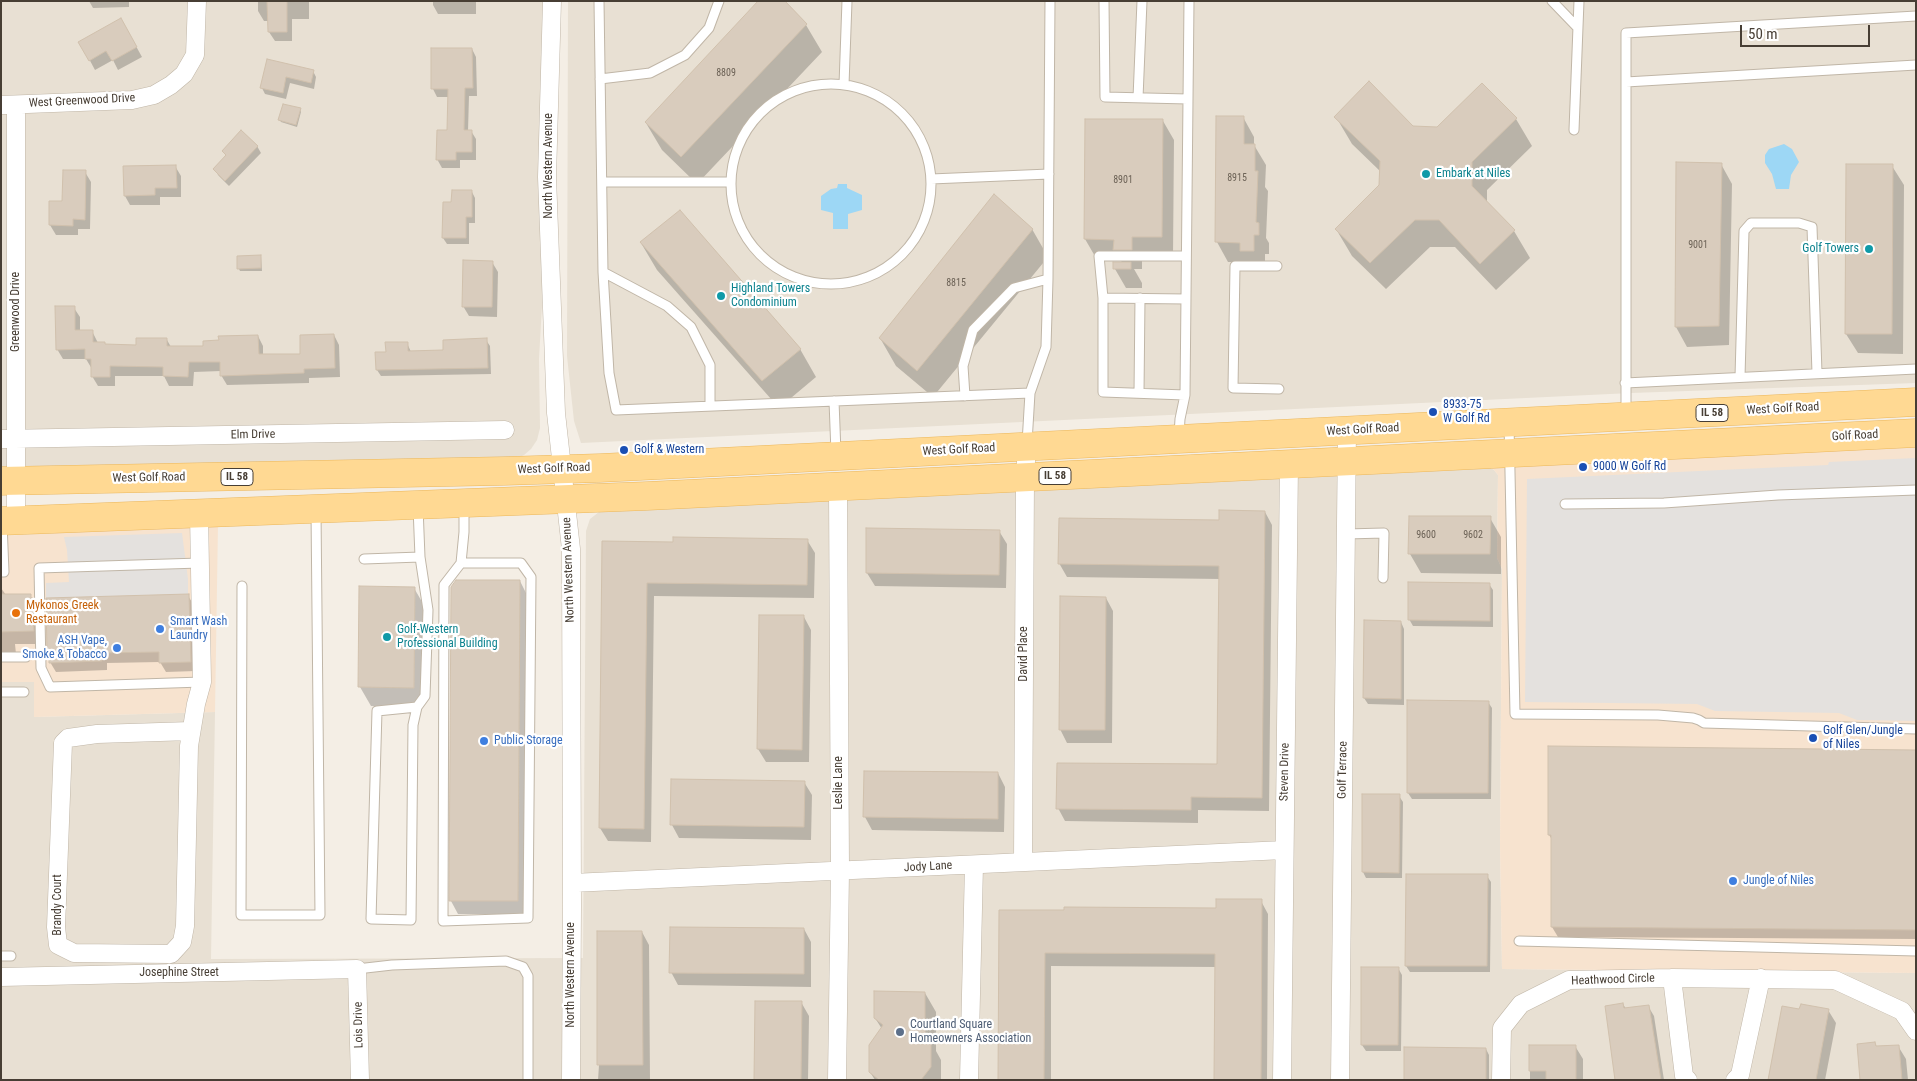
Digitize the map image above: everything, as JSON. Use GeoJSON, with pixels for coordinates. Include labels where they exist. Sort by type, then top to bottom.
{"type":"FeatureCollection","features":[{"type":"Feature","properties":{"kind":"main road","name":"West Golf Road"},"geometry":{"type":"LineString","coordinates":[[9,481],[562,469],[1916,402]]}},
{"type":"Feature","properties":{"kind":"main road","name":"Golf Road"},"geometry":{"type":"LineString","coordinates":[[1509,453],[1916,433]]}},
{"type":"Feature","properties":{"kind":"main road","name":"IL 58"},"geometry":{"type":"LineString","coordinates":[[6,520],[566,500],[1509,453]]}},
{"type":"Feature","properties":{"kind":"street","name":"West Greenwood Drive"},"geometry":{"type":"LineString","coordinates":[[9,105],[132,100],[154,95],[171,85],[184,74],[195,54],[197,1]]}},
{"type":"Feature","properties":{"kind":"street","name":"North Western Avenue"},"geometry":{"type":"LineString","coordinates":[[552,1],[547,177],[556,412],[571,549],[571,1080]]}},
{"type":"Feature","properties":{"kind":"street","name":"Greenwood Drive"},"geometry":{"type":"LineString","coordinates":[[6,520],[9,481],[9,105]]}},
{"type":"Feature","properties":{"kind":"street","name":"Elm Drive"},"geometry":{"type":"LineString","coordinates":[[8,439],[505,430]]}},
{"type":"Feature","properties":{"kind":"street","name":"Golf Terrace"},"geometry":{"type":"LineString","coordinates":[[1340,1080],[1346,431]]}},
{"type":"Feature","properties":{"kind":"street","name":"David Place"},"geometry":{"type":"LineString","coordinates":[[1023,862],[1024,477],[1027,446]]}},
{"type":"Feature","properties":{"kind":"street","name":"Steven Drive"},"geometry":{"type":"LineString","coordinates":[[1282,1080],[1288,464]]}},
{"type":"Feature","properties":{"kind":"street","name":"Leslie Lane"},"geometry":{"type":"LineString","coordinates":[[837,1080],[840,871],[838,486]]}},
{"type":"Feature","properties":{"kind":"street","name":"Brandy Court"},"geometry":{"type":"LineString","coordinates":[[191,731],[97,734],[68,738],[63,743],[56,927],[58,944],[74,953],[171,954],[182,942],[185,926],[189,746],[196,704],[202,682],[199,512]]}},
{"type":"Feature","properties":{"kind":"street","name":"Jody Lane"},"geometry":{"type":"LineString","coordinates":[[572,883],[1284,850]]}},
{"type":"Feature","properties":{"kind":"street"},"geometry":{"type":"LineString","coordinates":[[969,1080],[974,865]]}},
{"type":"Feature","properties":{"kind":"street","name":"Josephine Street"},"geometry":{"type":"LineString","coordinates":[[1,977],[357,969]]}},
{"type":"Feature","properties":{"kind":"street","name":"Lois Drive"},"geometry":{"type":"LineString","coordinates":[[357,969],[360,1080]]}},
{"type":"Feature","properties":{"kind":"street","name":"Heathwood Circle"},"geometry":{"type":"LineString","coordinates":[[1672,978],[1684,1076],[1688,1080]]}},
{"type":"Feature","properties":{"kind":"street","name":"Heathwood Circle"},"geometry":{"type":"LineString","coordinates":[[1501,1080],[1502,1028],[1521,1004],[1569,980],[1672,978],[1835,980],[1902,1011],[1916,1031]]}},
{"type":"Feature","properties":{"kind":"street"},"geometry":{"type":"LineString","coordinates":[[1735,1080],[1740,1075],[1761,978]]}},
{"type":"Feature","properties":{"kind":"lane"},"geometry":{"type":"LineString","coordinates":[[599,1],[603,272],[609,374],[616,410],[1030,393]]}},
{"type":"Feature","properties":{"kind":"lane"},"geometry":{"type":"LineString","coordinates":[[600,79],[650,73],[685,55],[709,28],[719,1]]}},
{"type":"Feature","properties":{"kind":"lane"},"geometry":{"type":"LineString","coordinates":[[844,85],[847,1]]}},
{"type":"Feature","properties":{"kind":"lane"},"geometry":{"type":"LineString","coordinates":[[1027,446],[1030,393],[1046,348],[1050,1]]}},
{"type":"Feature","properties":{"kind":"lane"},"geometry":{"type":"LineString","coordinates":[[1104,1],[1105,97],[1188,99]]}},
{"type":"Feature","properties":{"kind":"lane"},"geometry":{"type":"LineString","coordinates":[[1138,98],[1142,1]]}},
{"type":"Feature","properties":{"kind":"lane"},"geometry":{"type":"LineString","coordinates":[[1179,439],[1180,419],[1185,395],[1189,1]]}},
{"type":"Feature","properties":{"kind":"lane"},"geometry":{"type":"LineString","coordinates":[[1552,1],[1578,28]]}},
{"type":"Feature","properties":{"kind":"lane"},"geometry":{"type":"LineString","coordinates":[[1574,130],[1579,1]]}},
{"type":"Feature","properties":{"kind":"lane"},"geometry":{"type":"LineString","coordinates":[[1626,417],[1626,33],[1916,16]]}},
{"type":"Feature","properties":{"kind":"lane"},"geometry":{"type":"LineString","coordinates":[[1626,82],[1916,65]]}},
{"type":"Feature","properties":{"kind":"lane"},"geometry":{"type":"LineString","coordinates":[[844,85],[865,90],[889,102],[918,131],[929,161],[931,179],[928,211],[914,240],[892,264],[864,279],[832,284],[800,280],[772,265],[749,242],[735,214],[731,182],[737,149],[754,120],[779,99],[810,86],[844,85]]}},
{"type":"Feature","properties":{"kind":"lane"},"geometry":{"type":"LineString","coordinates":[[931,179],[1049,174]]}},
{"type":"Feature","properties":{"kind":"lane"},"geometry":{"type":"LineString","coordinates":[[602,182],[731,182]]}},
{"type":"Feature","properties":{"kind":"lane"},"geometry":{"type":"LineString","coordinates":[[1740,377],[1744,232],[1751,223],[1799,223],[1812,228],[1817,374]]}},
{"type":"Feature","properties":{"kind":"lane"},"geometry":{"type":"LineString","coordinates":[[1185,395],[1103,392],[1102,298],[1099,256],[1186,256]]}},
{"type":"Feature","properties":{"kind":"lane"},"geometry":{"type":"LineString","coordinates":[[1277,266],[1235,266],[1233,388],[1279,388]]}},
{"type":"Feature","properties":{"kind":"lane"},"geometry":{"type":"LineString","coordinates":[[603,272],[667,306],[691,327],[710,365],[710,406]]}},
{"type":"Feature","properties":{"kind":"lane"},"geometry":{"type":"LineString","coordinates":[[965,396],[963,366],[973,330],[1014,288],[1048,280]]}},
{"type":"Feature","properties":{"kind":"lane"},"geometry":{"type":"LineString","coordinates":[[1102,298],[1186,299]]}},
{"type":"Feature","properties":{"kind":"lane"},"geometry":{"type":"LineString","coordinates":[[1139,393],[1140,298]]}},
{"type":"Feature","properties":{"kind":"lane"},"geometry":{"type":"LineString","coordinates":[[1625,383],[1916,369]]}},
{"type":"Feature","properties":{"kind":"lane"},"geometry":{"type":"LineString","coordinates":[[834,401],[836,456]]}},
{"type":"Feature","properties":{"kind":"lane"},"geometry":{"type":"LineString","coordinates":[[1509,423],[1515,714],[1658,715],[1693,718],[1704,723],[1916,729]]}},
{"type":"Feature","properties":{"kind":"lane"},"geometry":{"type":"LineString","coordinates":[[1566,504],[1664,503],[1770,496],[1916,490]]}},
{"type":"Feature","properties":{"kind":"lane"},"geometry":{"type":"LineString","coordinates":[[461,564],[521,563],[532,577],[528,918],[443,921],[444,585],[461,564],[464,503]]}},
{"type":"Feature","properties":{"kind":"lane"},"geometry":{"type":"LineString","coordinates":[[417,707],[376,711],[371,919],[412,920],[413,725],[417,707],[426,696],[428,610],[420,557],[418,504]]}},
{"type":"Feature","properties":{"kind":"lane"},"geometry":{"type":"LineString","coordinates":[[242,586],[241,915],[320,915],[316,508]]}},
{"type":"Feature","properties":{"kind":"lane"},"geometry":{"type":"LineString","coordinates":[[1,572],[4,572],[6,520]]}},
{"type":"Feature","properties":{"kind":"lane"},"geometry":{"type":"LineString","coordinates":[[1346,534],[1384,533],[1383,578]]}},
{"type":"Feature","properties":{"kind":"lane"},"geometry":{"type":"LineString","coordinates":[[364,559],[420,557]]}},
{"type":"Feature","properties":{"kind":"lane"},"geometry":{"type":"LineString","coordinates":[[200,563],[39,568],[40,668],[50,687],[202,682]]}},
{"type":"Feature","properties":{"kind":"lane"},"geometry":{"type":"LineString","coordinates":[[1,657],[26,657]]}},
{"type":"Feature","properties":{"kind":"lane"},"geometry":{"type":"LineString","coordinates":[[1,692],[24,692]]}},
{"type":"Feature","properties":{"kind":"lane"},"geometry":{"type":"LineString","coordinates":[[1519,941],[1916,951]]}},
{"type":"Feature","properties":{"kind":"lane"},"geometry":{"type":"LineString","coordinates":[[1,956],[12,956]]}},
{"type":"Feature","properties":{"kind":"lane"},"geometry":{"type":"LineString","coordinates":[[357,969],[392,964],[506,961],[523,967],[528,976],[528,1080]]}},
{"type":"Feature","properties":{"kind":"shaded area"},"geometry":{"type":"Polygon","coordinates":[[[1,1],[559,1],[539,359],[540,428],[537,440],[531,449],[514,460],[1,467],[1,1]]]}},
{"type":"Feature","properties":{"kind":"shaded area"},"geometry":{"type":"Polygon","coordinates":[[[568,1],[1916,1],[1916,383],[1631,393],[581,443],[574,421],[567,356],[568,1]]]}},
{"type":"Feature","properties":{"kind":"shaded area"},"geometry":{"type":"Polygon","coordinates":[[[1916,444],[1916,973],[1502,969],[1500,846],[1502,569],[1497,558],[1498,475],[1486,465],[1916,444]]]}},
{"type":"Feature","properties":{"kind":"shaded area"},"geometry":{"type":"Polygon","coordinates":[[[1916,458],[1916,721],[1857,720],[1839,713],[1715,711],[1697,704],[1525,702],[1527,479],[1828,465],[1829,462],[1916,458]]]}},
{"type":"Feature","properties":{"kind":"shaded area"},"geometry":{"type":"Polygon","coordinates":[[[1486,465],[1498,475],[1497,558],[1502,569],[1500,846],[1502,969],[1916,973],[1916,1080],[1,1080],[1,682],[34,681],[34,717],[215,712],[211,959],[583,958],[586,531],[590,519],[599,512],[603,510],[1486,465]]]}},
{"type":"Feature","properties":{"kind":"shaded area"},"geometry":{"type":"Polygon","coordinates":[[[218,524],[215,712],[34,717],[34,682],[1,682],[1,536],[218,524]]]}},
{"type":"Feature","properties":{"kind":"shaded area"},"geometry":{"type":"Polygon","coordinates":[[[182,533],[188,594],[46,598],[46,583],[69,582],[67,550],[64,537],[182,533]]]}},
{"type":"Feature","properties":{"kind":"water"},"geometry":{"type":"Polygon","coordinates":[[[1784,144],[1792,149],[1799,162],[1791,175],[1789,189],[1776,189],[1772,174],[1765,163],[1765,155],[1769,149],[1784,144]]]}},
{"type":"Feature","properties":{"kind":"water"},"geometry":{"type":"Polygon","coordinates":[[[838,184],[847,184],[847,188],[862,195],[862,210],[848,214],[848,229],[833,229],[833,213],[821,210],[821,196],[831,189],[837,188],[838,184]]]}},
{"type":"Feature","properties":{"kind":"building"},"geometry":{"type":"Polygon","coordinates":[[[267,1],[287,1],[287,32],[268,32],[267,1]]]}},
{"type":"Feature","properties":{"kind":"building"},"geometry":{"type":"Polygon","coordinates":[[[758,1],[785,1],[807,24],[681,157],[645,122],[758,1]]]}},
{"type":"Feature","properties":{"kind":"building"},"geometry":{"type":"Polygon","coordinates":[[[121,18],[137,47],[112,61],[106,51],[89,61],[78,42],[121,18]]]}},
{"type":"Feature","properties":{"kind":"building"},"geometry":{"type":"Polygon","coordinates":[[[431,48],[472,48],[473,88],[465,88],[464,130],[472,130],[472,152],[456,152],[456,160],[436,160],[437,130],[447,130],[448,89],[431,89],[431,48]]]}},
{"type":"Feature","properties":{"kind":"building"},"geometry":{"type":"Polygon","coordinates":[[[267,59],[314,70],[311,83],[286,77],[283,93],[260,88],[267,59]]]}},
{"type":"Feature","properties":{"kind":"building","name":"Embark at Niles"},"geometry":{"type":"Polygon","coordinates":[[[1369,81],[1413,126],[1437,127],[1482,83],[1517,118],[1472,162],[1472,186],[1515,230],[1480,264],[1439,220],[1415,220],[1370,263],[1335,229],[1379,185],[1380,161],[1334,117],[1369,81]]]}},
{"type":"Feature","properties":{"kind":"building"},"geometry":{"type":"Polygon","coordinates":[[[283,104],[301,108],[296,125],[278,120],[283,104]]]}},
{"type":"Feature","properties":{"kind":"building"},"geometry":{"type":"Polygon","coordinates":[[[1216,116],[1244,116],[1244,144],[1255,144],[1255,171],[1258,171],[1256,222],[1259,223],[1259,235],[1254,235],[1254,251],[1240,251],[1240,243],[1215,242],[1216,116]]]}},
{"type":"Feature","properties":{"kind":"building"},"geometry":{"type":"Polygon","coordinates":[[[1085,119],[1163,119],[1162,237],[1132,237],[1132,250],[1113,250],[1114,240],[1084,239],[1085,119]]]}},
{"type":"Feature","properties":{"kind":"building"},"geometry":{"type":"Polygon","coordinates":[[[241,130],[258,146],[225,181],[213,169],[226,155],[222,151],[241,130]]]}},
{"type":"Feature","properties":{"kind":"building"},"geometry":{"type":"Polygon","coordinates":[[[1676,162],[1722,163],[1719,326],[1675,327],[1676,162]]]}},
{"type":"Feature","properties":{"kind":"building","name":"Golf Towers"},"geometry":{"type":"Polygon","coordinates":[[[1846,164],[1893,164],[1892,334],[1845,334],[1846,164]]]}},
{"type":"Feature","properties":{"kind":"building"},"geometry":{"type":"Polygon","coordinates":[[[176,165],[177,188],[155,188],[155,195],[124,196],[123,166],[176,165]]]}},
{"type":"Feature","properties":{"kind":"building"},"geometry":{"type":"Polygon","coordinates":[[[63,170],[86,170],[85,220],[73,219],[73,226],[49,225],[49,201],[62,201],[63,170]]]}},
{"type":"Feature","properties":{"kind":"building"},"geometry":{"type":"Polygon","coordinates":[[[452,190],[472,190],[472,217],[466,217],[466,238],[442,238],[443,202],[451,202],[452,190]]]}},
{"type":"Feature","properties":{"kind":"building"},"geometry":{"type":"Polygon","coordinates":[[[994,194],[1033,229],[917,371],[879,338],[994,194]]]}},
{"type":"Feature","properties":{"kind":"building","name":"Highland Towers Condominium"},"geometry":{"type":"Polygon","coordinates":[[[680,210],[801,349],[762,381],[640,242],[680,210]]]}},
{"type":"Feature","properties":{"kind":"building"},"geometry":{"type":"Polygon","coordinates":[[[261,255],[261,268],[237,269],[237,256],[261,255]]]}},
{"type":"Feature","properties":{"kind":"building"},"geometry":{"type":"Polygon","coordinates":[[[463,260],[493,261],[492,307],[462,307],[463,260]]]}},
{"type":"Feature","properties":{"kind":"building"},"geometry":{"type":"Polygon","coordinates":[[[1113,262],[1131,262],[1131,269],[1113,269],[1113,262]]]}},
{"type":"Feature","properties":{"kind":"building"},"geometry":{"type":"Polygon","coordinates":[[[55,306],[75,306],[75,330],[93,330],[93,342],[105,342],[105,344],[136,345],[136,338],[167,338],[167,346],[203,346],[203,341],[219,340],[218,336],[258,335],[259,354],[300,354],[300,335],[334,334],[335,368],[304,369],[304,373],[220,376],[220,362],[189,362],[188,377],[163,376],[163,367],[110,366],[110,377],[91,377],[91,359],[85,359],[85,349],[56,350],[55,306]]]}},
{"type":"Feature","properties":{"kind":"building"},"geometry":{"type":"Polygon","coordinates":[[[487,338],[488,368],[376,370],[375,352],[386,352],[385,342],[408,342],[408,351],[443,350],[443,340],[487,338]]]}},
{"type":"Feature","properties":{"kind":"building"},"geometry":{"type":"Polygon","coordinates":[[[1219,510],[1265,511],[1262,798],[1191,797],[1191,810],[1056,809],[1057,763],[1217,764],[1219,566],[1058,564],[1059,518],[1219,520],[1219,510]]]}},
{"type":"Feature","properties":{"kind":"building"},"geometry":{"type":"Polygon","coordinates":[[[1409,516],[1491,516],[1490,554],[1408,554],[1409,516]]]}},
{"type":"Feature","properties":{"kind":"building"},"geometry":{"type":"Polygon","coordinates":[[[866,528],[1000,530],[999,575],[866,573],[866,528]]]}},
{"type":"Feature","properties":{"kind":"building"},"geometry":{"type":"Polygon","coordinates":[[[673,537],[808,539],[807,585],[647,583],[644,829],[599,828],[602,541],[673,542],[673,537]]]}},
{"type":"Feature","properties":{"kind":"building","name":"Public Storage"},"geometry":{"type":"Polygon","coordinates":[[[456,580],[520,580],[518,901],[449,901],[451,587],[456,580]]]}},
{"type":"Feature","properties":{"kind":"building"},"geometry":{"type":"Polygon","coordinates":[[[1408,582],[1490,583],[1490,621],[1408,620],[1408,582]]]}},
{"type":"Feature","properties":{"kind":"building","name":"Golf-Western Professional Building"},"geometry":{"type":"Polygon","coordinates":[[[359,586],[415,587],[414,688],[358,687],[359,586]]]}},
{"type":"Feature","properties":{"kind":"building","name":"Mykonos Greek Restaurant"},"geometry":{"type":"Polygon","coordinates":[[[1,594],[31,594],[31,598],[33,598],[34,631],[1,632],[1,594]]]}},
{"type":"Feature","properties":{"kind":"building"},"geometry":{"type":"Polygon","coordinates":[[[189,594],[191,662],[159,663],[159,652],[102,653],[102,661],[49,663],[49,655],[47,655],[46,598],[189,594]]]}},
{"type":"Feature","properties":{"kind":"building"},"geometry":{"type":"Polygon","coordinates":[[[1060,596],[1106,597],[1105,730],[1059,730],[1060,596]]]}},
{"type":"Feature","properties":{"kind":"building"},"geometry":{"type":"Polygon","coordinates":[[[759,615],[804,615],[802,750],[757,749],[759,615]]]}},
{"type":"Feature","properties":{"kind":"building"},"geometry":{"type":"Polygon","coordinates":[[[1364,620],[1401,621],[1401,699],[1363,698],[1364,620]]]}},
{"type":"Feature","properties":{"kind":"building"},"geometry":{"type":"Polygon","coordinates":[[[1407,700],[1489,701],[1488,793],[1407,793],[1407,700]]]}},
{"type":"Feature","properties":{"kind":"building","name":"Jungle of Niles"},"geometry":{"type":"Polygon","coordinates":[[[1548,746],[1916,750],[1916,930],[1551,927],[1551,835],[1548,835],[1548,746]]]}},
{"type":"Feature","properties":{"kind":"building"},"geometry":{"type":"Polygon","coordinates":[[[864,771],[998,772],[998,819],[863,817],[864,771]]]}},
{"type":"Feature","properties":{"kind":"building"},"geometry":{"type":"Polygon","coordinates":[[[671,779],[805,781],[804,827],[670,825],[671,779]]]}},
{"type":"Feature","properties":{"kind":"building"},"geometry":{"type":"Polygon","coordinates":[[[1362,794],[1400,794],[1399,873],[1362,872],[1362,794]]]}},
{"type":"Feature","properties":{"kind":"building"},"geometry":{"type":"Polygon","coordinates":[[[1406,874],[1488,874],[1487,966],[1405,966],[1406,874]]]}},
{"type":"Feature","properties":{"kind":"building"},"geometry":{"type":"Polygon","coordinates":[[[1216,899],[1262,899],[1261,1080],[1214,1080],[1215,954],[1045,953],[1044,1080],[998,1080],[999,910],[1064,910],[1064,907],[1216,908],[1216,899]]]}},
{"type":"Feature","properties":{"kind":"building"},"geometry":{"type":"Polygon","coordinates":[[[670,927],[804,928],[804,974],[669,973],[670,927]]]}},
{"type":"Feature","properties":{"kind":"building"},"geometry":{"type":"Polygon","coordinates":[[[597,931],[642,931],[643,1065],[597,1065],[597,931]]]}},
{"type":"Feature","properties":{"kind":"building"},"geometry":{"type":"Polygon","coordinates":[[[1361,967],[1399,967],[1398,1045],[1361,1045],[1361,967]]]}},
{"type":"Feature","properties":{"kind":"building","name":"Courtland Square Homeowners Association"},"geometry":{"type":"Polygon","coordinates":[[[874,991],[925,992],[925,1035],[931,1039],[931,1067],[921,1080],[879,1080],[869,1072],[869,1045],[883,1025],[874,1018],[874,991]]]}},
{"type":"Feature","properties":{"kind":"building"},"geometry":{"type":"Polygon","coordinates":[[[755,1001],[802,1001],[801,1080],[754,1080],[755,1001]]]}},
{"type":"Feature","properties":{"kind":"building"},"geometry":{"type":"Polygon","coordinates":[[[1623,1003],[1624,1008],[1649,1005],[1661,1080],[1615,1080],[1605,1006],[1623,1003]]]}},
{"type":"Feature","properties":{"kind":"building"},"geometry":{"type":"Polygon","coordinates":[[[1801,1004],[1829,1009],[1816,1080],[1768,1080],[1782,1006],[1799,1009],[1801,1004]]]}},
{"type":"Feature","properties":{"kind":"building"},"geometry":{"type":"Polygon","coordinates":[[[1875,1042],[1876,1046],[1899,1045],[1902,1080],[1860,1080],[1857,1044],[1875,1042]]]}},
{"type":"Feature","properties":{"kind":"building"},"geometry":{"type":"Polygon","coordinates":[[[1529,1045],[1576,1045],[1576,1080],[1546,1080],[1546,1071],[1529,1071],[1529,1045]]]}},
{"type":"Feature","properties":{"kind":"building"},"geometry":{"type":"Polygon","coordinates":[[[1404,1047],[1486,1048],[1486,1080],[1404,1080],[1404,1047]]]}},
{"type":"Feature","properties":{"kind":"place","name":"Embark at Niles"},"geometry":{"type":"Point","coordinates":[1426,174]}},
{"type":"Feature","properties":{"kind":"place","name":"Golf Towers"},"geometry":{"type":"Point","coordinates":[1869,249]}},
{"type":"Feature","properties":{"kind":"place","name":"Highland Towers Condominium"},"geometry":{"type":"Point","coordinates":[721,296]}},
{"type":"Feature","properties":{"kind":"place","name":"8933-75 W Golf Rd"},"geometry":{"type":"Point","coordinates":[1433,412]}},
{"type":"Feature","properties":{"kind":"place","name":"Golf & Western"},"geometry":{"type":"Point","coordinates":[624,450]}},
{"type":"Feature","properties":{"kind":"place","name":"9000 W Golf Rd"},"geometry":{"type":"Point","coordinates":[1583,467]}},
{"type":"Feature","properties":{"kind":"place","name":"Mykonos Greek Restaurant"},"geometry":{"type":"Point","coordinates":[16,613]}},
{"type":"Feature","properties":{"kind":"place","name":"Smart Wash Laundry"},"geometry":{"type":"Point","coordinates":[160,629]}},
{"type":"Feature","properties":{"kind":"place","name":"Golf-Western Professional Building"},"geometry":{"type":"Point","coordinates":[387,637]}},
{"type":"Feature","properties":{"kind":"place","name":"ASH Vape, Smoke & Tobacco"},"geometry":{"type":"Point","coordinates":[117,648]}},
{"type":"Feature","properties":{"kind":"place","name":"Golf Glen/Jungle of Niles"},"geometry":{"type":"Point","coordinates":[1813,738]}},
{"type":"Feature","properties":{"kind":"place","name":"Public Storage"},"geometry":{"type":"Point","coordinates":[484,741]}},
{"type":"Feature","properties":{"kind":"place","name":"Jungle of Niles"},"geometry":{"type":"Point","coordinates":[1733,881]}},
{"type":"Feature","properties":{"kind":"place","name":"Courtland Square Homeowners Association"},"geometry":{"type":"Point","coordinates":[900,1032]}}]}
